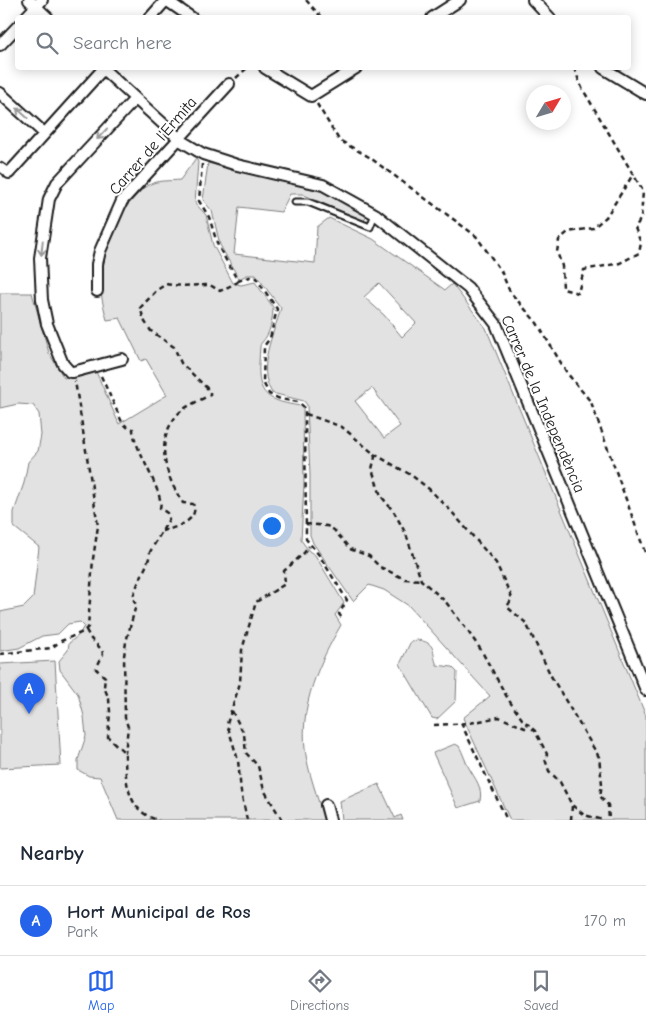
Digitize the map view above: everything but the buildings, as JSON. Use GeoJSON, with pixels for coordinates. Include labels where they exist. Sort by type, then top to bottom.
{"type":"FeatureCollection","features":[{"type":"Feature","properties":{"kind":"street"},"geometry":{"type":"LineString","coordinates":[[153,15],[166,0],[188,15]]}},
{"type":"Feature","properties":{"kind":"street"},"geometry":{"type":"LineString","coordinates":[[437,15],[460,0]]}},
{"type":"Feature","properties":{"kind":"street"},"geometry":{"type":"LineString","coordinates":[[536,1],[548,15]]}},
{"type":"Feature","properties":{"kind":"street"},"geometry":{"type":"LineString","coordinates":[[27,15],[36,2],[46,15]]}},
{"type":"Feature","properties":{"kind":"street"},"geometry":{"type":"LineString","coordinates":[[0,45],[15,29]]}},
{"type":"Feature","properties":{"kind":"street"},"geometry":{"type":"LineString","coordinates":[[4,170],[44,133],[101,70]]}},
{"type":"Feature","properties":{"kind":"street","name":"Carrer de la Independència"},"geometry":{"type":"LineString","coordinates":[[105,70],[179,138],[202,154],[237,165],[323,185],[375,214],[468,288],[496,324],[646,690]]}},
{"type":"Feature","properties":{"kind":"street"},"geometry":{"type":"LineString","coordinates":[[268,70],[311,96],[353,70]]}},
{"type":"Feature","properties":{"kind":"street"},"geometry":{"type":"LineString","coordinates":[[606,70],[646,94]]}},
{"type":"Feature","properties":{"kind":"street","name":"Carrer de l'Ermita"},"geometry":{"type":"LineString","coordinates":[[97,291],[97,264],[100,251],[122,201],[229,84]]}},
{"type":"Feature","properties":{"kind":"street"},"geometry":{"type":"LineString","coordinates":[[0,92],[44,133]]}},
{"type":"Feature","properties":{"kind":"street"},"geometry":{"type":"LineString","coordinates":[[122,358],[73,372],[70,372],[63,364],[47,324],[42,300],[40,258],[49,199],[57,183],[135,99]]}},
{"type":"Feature","properties":{"kind":"street"},"geometry":{"type":"LineString","coordinates":[[326,805],[330,820]]}},
{"type":"Feature","properties":{"kind":"lane"},"geometry":{"type":"LineString","coordinates":[[296,202],[308,202],[370,227],[375,214]]}},
{"type":"Feature","properties":{"kind":"path"},"geometry":{"type":"LineString","coordinates":[[306,0],[319,15]]}},
{"type":"Feature","properties":{"kind":"path"},"geometry":{"type":"LineString","coordinates":[[229,84],[244,70]]}},
{"type":"Feature","properties":{"kind":"path"},"geometry":{"type":"LineString","coordinates":[[575,70],[582,88],[634,173],[643,191],[641,218],[635,228],[641,243],[639,253],[620,263],[584,270],[578,293],[563,289],[562,266],[557,252],[559,240],[568,232],[594,228],[606,218],[634,173]]}},
{"type":"Feature","properties":{"kind":"path"},"geometry":{"type":"LineString","coordinates":[[311,96],[339,140],[370,157],[476,236],[489,252],[501,271],[510,292],[537,323],[567,373],[591,402],[646,555]]}},
{"type":"Feature","properties":{"kind":"path"},"geometry":{"type":"LineString","coordinates":[[202,154],[199,201],[209,216],[218,246],[238,282]]}},
{"type":"Feature","properties":{"kind":"path"},"geometry":{"type":"LineString","coordinates":[[162,531],[172,530],[185,522],[194,514],[195,508],[192,504],[183,503],[173,490],[164,457],[166,433],[181,412],[210,395],[210,390],[181,363],[177,350],[151,331],[145,322],[140,308],[156,290],[166,284],[176,287],[184,283],[200,287],[210,285],[220,291],[250,277],[256,278],[277,309],[270,338],[264,346],[263,382],[265,388],[274,397],[303,404],[306,414],[306,539],[347,600],[339,614],[342,618]]}},
{"type":"Feature","properties":{"kind":"path"},"geometry":{"type":"LineString","coordinates":[[98,365],[122,422],[128,428],[133,429],[135,440],[143,455],[144,466],[161,499],[160,508],[168,516],[168,522],[150,552],[150,556],[139,578],[133,598],[136,605],[124,656],[125,718],[128,727],[125,753],[131,800],[142,813],[159,820]]}},
{"type":"Feature","properties":{"kind":"path"},"geometry":{"type":"LineString","coordinates":[[0,654],[51,648],[86,630],[90,620],[93,559],[98,526],[73,372]]}},
{"type":"Feature","properties":{"kind":"path"},"geometry":{"type":"LineString","coordinates":[[306,414],[342,427],[373,453],[429,488],[496,563],[512,598],[507,607],[526,623],[551,676],[599,757],[602,784],[600,796],[608,805],[609,820]]}},
{"type":"Feature","properties":{"kind":"path"},"geometry":{"type":"LineString","coordinates":[[373,453],[372,469],[381,496],[394,512],[406,534],[421,580],[445,601],[481,650],[508,699],[522,719],[532,728],[547,754],[545,759],[549,771],[560,782],[572,805],[584,816],[604,820]]}},
{"type":"Feature","properties":{"kind":"path"},"geometry":{"type":"LineString","coordinates":[[306,524],[327,526],[334,530],[350,549],[369,556],[380,567],[404,579],[421,580]]}},
{"type":"Feature","properties":{"kind":"path"},"geometry":{"type":"LineString","coordinates":[[247,820],[241,792],[238,760],[227,724],[240,683],[242,650],[256,602],[285,584],[284,571],[304,553],[309,545]]}},
{"type":"Feature","properties":{"kind":"path"},"geometry":{"type":"LineString","coordinates":[[86,630],[103,654],[96,669],[105,676],[104,687],[109,699],[108,737],[125,753]]}},
{"type":"Feature","properties":{"kind":"path"},"geometry":{"type":"LineString","coordinates":[[232,710],[244,734],[246,752],[258,766],[264,790],[282,820]]}},
{"type":"Feature","properties":{"kind":"path"},"geometry":{"type":"LineString","coordinates":[[434,725],[499,717],[525,728],[532,728]]}},
{"type":"Feature","properties":{"kind":"path"},"geometry":{"type":"LineString","coordinates":[[461,723],[507,820]]}},
{"type":"Feature","properties":{"kind":"path"},"geometry":{"type":"LineString","coordinates":[[571,820],[572,805]]}},
{"type":"Feature","properties":{"kind":"shaded area"},"geometry":{"type":"Polygon","coordinates":[[[196,158],[198,162],[195,203],[206,215],[213,245],[233,283],[241,285],[255,282],[273,307],[269,330],[260,346],[260,382],[268,396],[276,400],[301,406],[303,409],[304,484],[301,540],[309,551],[315,555],[344,603],[335,615],[341,625],[325,654],[313,684],[305,716],[306,758],[324,820],[118,820],[100,777],[89,776],[78,770],[78,760],[86,736],[84,716],[78,694],[60,670],[59,661],[68,650],[69,643],[79,635],[84,626],[80,622],[68,624],[58,634],[42,636],[19,648],[0,651],[0,612],[24,607],[33,598],[39,547],[14,527],[14,512],[24,483],[28,462],[38,451],[41,435],[39,414],[33,405],[18,404],[0,408],[0,293],[32,293],[49,353],[64,378],[94,367],[119,424],[167,395],[146,359],[141,361],[120,318],[107,320],[101,293],[99,266],[110,233],[124,210],[141,191],[152,183],[180,180],[196,158]]]}},
{"type":"Feature","properties":{"kind":"shaded area"},"geometry":{"type":"Polygon","coordinates":[[[208,163],[324,192],[365,213],[366,218],[363,221],[302,194],[290,194],[281,212],[239,207],[234,254],[315,263],[317,227],[329,218],[373,239],[445,290],[452,284],[486,328],[646,716],[646,820],[510,820],[463,718],[490,696],[409,606],[384,590],[369,585],[353,601],[313,543],[310,535],[307,405],[304,401],[272,393],[268,383],[266,362],[268,350],[281,308],[256,275],[247,275],[239,279],[220,245],[212,211],[203,200],[208,163]],[[379,283],[364,297],[384,315],[402,337],[416,323],[379,283]],[[372,388],[355,401],[384,438],[400,426],[372,388]]]}},
{"type":"Feature","properties":{"kind":"shaded area"},"geometry":{"type":"Polygon","coordinates":[[[418,640],[429,643],[433,649],[437,665],[452,667],[457,672],[456,701],[437,719],[432,718],[400,664],[411,641],[418,640]]]}},
{"type":"Feature","properties":{"kind":"shaded area"},"geometry":{"type":"Polygon","coordinates":[[[55,661],[61,765],[0,768],[0,664],[55,661]]]}},
{"type":"Feature","properties":{"kind":"shaded area"},"geometry":{"type":"Polygon","coordinates":[[[455,744],[459,746],[478,783],[481,796],[480,801],[458,808],[433,753],[455,744]]]}},
{"type":"Feature","properties":{"kind":"shaded area"},"geometry":{"type":"Polygon","coordinates":[[[379,784],[395,818],[401,815],[403,820],[342,820],[340,801],[379,784]]]}},
{"type":"Feature","properties":{"kind":"place","name":"Hort Municipal de Ros"},"geometry":{"type":"Point","coordinates":[29,714]}}]}
